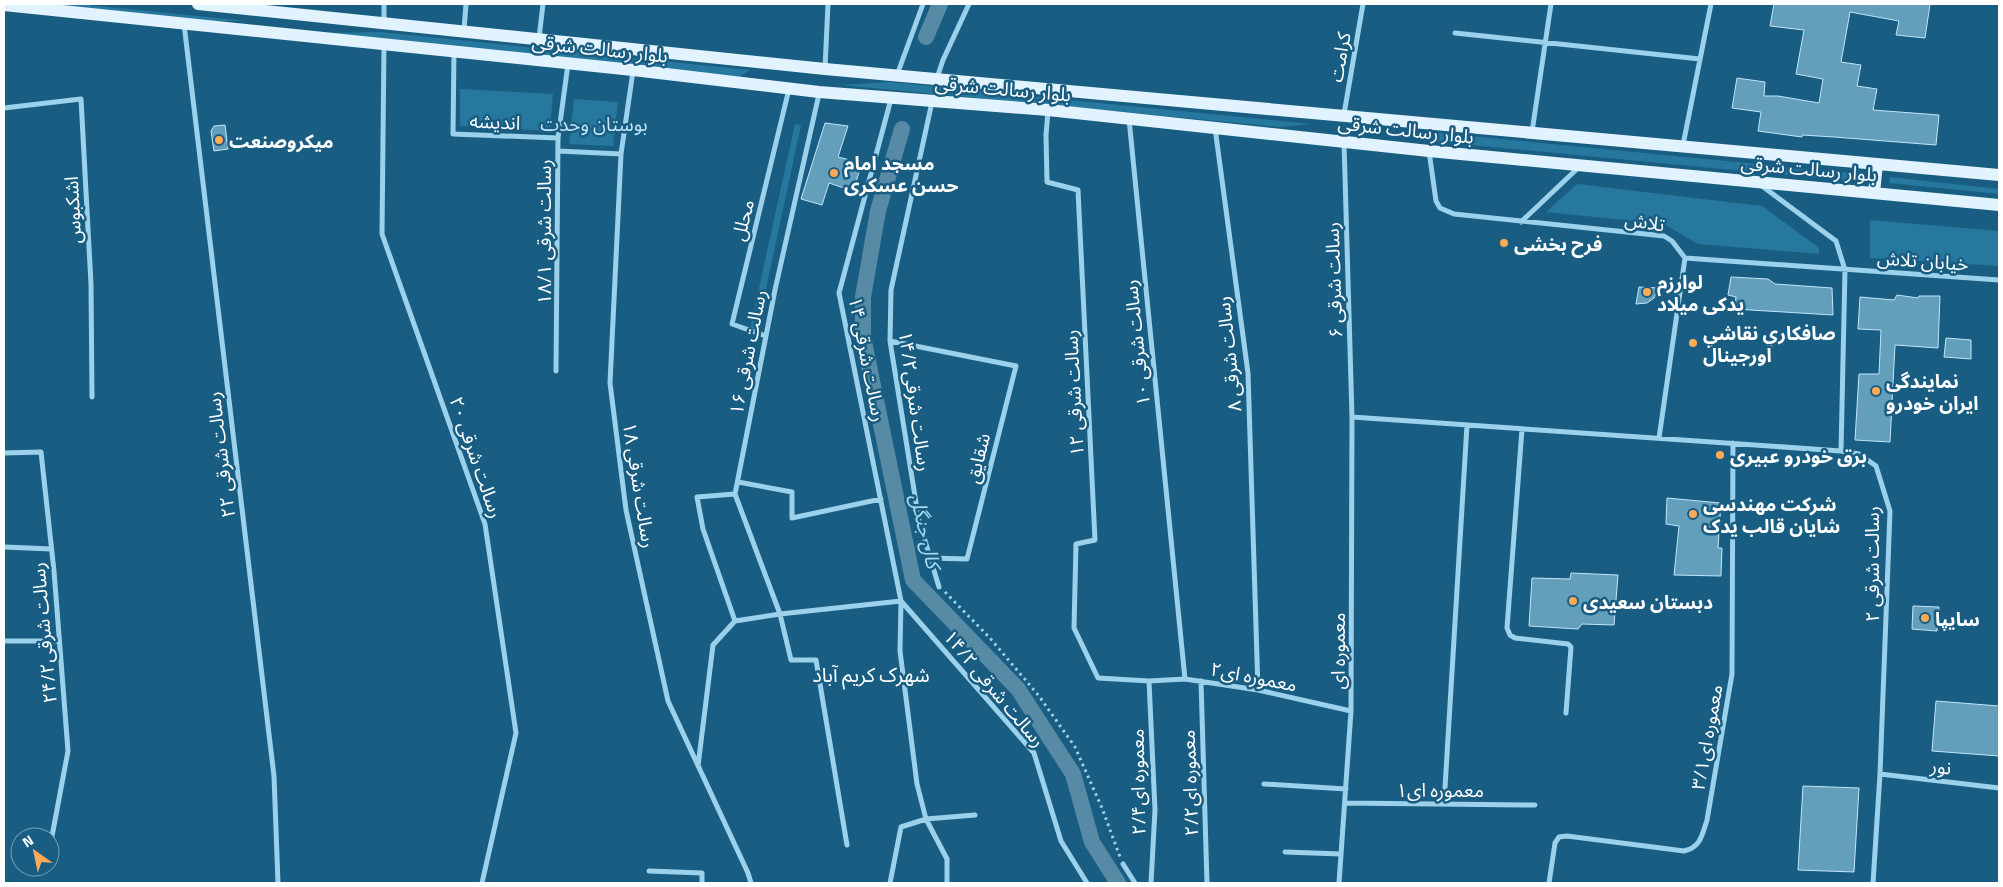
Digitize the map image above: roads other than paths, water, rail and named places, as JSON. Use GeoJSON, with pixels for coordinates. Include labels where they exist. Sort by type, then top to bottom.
{"type":"FeatureCollection","features":[{"type":"Feature","properties":{"kind":"main road","name":"بلوار رسالت شرقی"},"geometry":{"type":"LineString","coordinates":[[198,4],[825,69],[1999,175]]}},
{"type":"Feature","properties":{"kind":"main road","name":"بلوار رسالت شرقی"},"geometry":{"type":"LineString","coordinates":[[4,5],[633,70],[819,92],[1048,110],[1429,151],[1999,205]]}},
{"type":"Feature","properties":{"kind":"main road"},"geometry":{"type":"LineString","coordinates":[[303,36],[306,15]]}},
{"type":"Feature","properties":{"kind":"main road"},"geometry":{"type":"LineString","coordinates":[[1048,110],[1050,89]]}},
{"type":"Feature","properties":{"kind":"main road"},"geometry":{"type":"LineString","coordinates":[[1874,193],[1877,164]]}},
{"type":"Feature","properties":{"kind":"street"},"geometry":{"type":"LineString","coordinates":[[384,4],[384,23]]}},
{"type":"Feature","properties":{"kind":"street"},"geometry":{"type":"LineString","coordinates":[[464,31],[466,4]]}},
{"type":"Feature","properties":{"kind":"street"},"geometry":{"type":"LineString","coordinates":[[539,39],[543,4]]}},
{"type":"Feature","properties":{"kind":"street"},"geometry":{"type":"LineString","coordinates":[[825,69],[828,4]]}},
{"type":"Feature","properties":{"kind":"street"},"geometry":{"type":"LineString","coordinates":[[897,75],[924,4]]}},
{"type":"Feature","properties":{"kind":"street"},"geometry":{"type":"LineString","coordinates":[[937,78],[943,60],[969,4]]}},
{"type":"Feature","properties":{"kind":"street","name":"کرامت"},"geometry":{"type":"LineString","coordinates":[[1344,115],[1363,4]]}},
{"type":"Feature","properties":{"kind":"street"},"geometry":{"type":"LineString","coordinates":[[1532,132],[1551,4]]}},
{"type":"Feature","properties":{"kind":"street"},"geometry":{"type":"LineString","coordinates":[[1683,146],[1711,4]]}},
{"type":"Feature","properties":{"kind":"street","name":"رسالت شرقی ۲۲"},"geometry":{"type":"LineString","coordinates":[[184,24],[274,776],[278,883]]}},
{"type":"Feature","properties":{"kind":"street"},"geometry":{"type":"LineString","coordinates":[[1455,34],[1700,59]]}},
{"type":"Feature","properties":{"kind":"street","name":"رسالت شرقی ۲۰"},"geometry":{"type":"LineString","coordinates":[[384,44],[382,234],[485,524],[516,733],[482,883]]}},
{"type":"Feature","properties":{"kind":"street","name":"اندیشه"},"geometry":{"type":"LineString","coordinates":[[454,52],[453,134],[558,138]]}},
{"type":"Feature","properties":{"kind":"street","name":"رسالت شرقی ۱۸/۱"},"geometry":{"type":"LineString","coordinates":[[556,371],[558,138],[568,64]]}},
{"type":"Feature","properties":{"kind":"street","name":"رسالت شرقی ۱۸"},"geometry":{"type":"LineString","coordinates":[[633,70],[621,154],[610,383],[626,510],[668,701],[751,883]]}},
{"type":"Feature","properties":{"kind":"street","name":"محلل"},"geometry":{"type":"LineString","coordinates":[[766,336],[732,324],[790,88]]}},
{"type":"Feature","properties":{"kind":"street","name":"رسالت شرقی ۱۶"},"geometry":{"type":"LineString","coordinates":[[735,494],[766,336],[819,92]]}},
{"type":"Feature","properties":{"kind":"street","name":"رسالت شرقی ۱۴"},"geometry":{"type":"LineString","coordinates":[[892,97],[839,293],[901,601],[900,651],[917,784],[926,818],[947,859],[947,883]]}},
{"type":"Feature","properties":{"kind":"street","name":"اشکبوس"},"geometry":{"type":"LineString","coordinates":[[4,108],[81,99],[91,284],[92,396]]}},
{"type":"Feature","properties":{"kind":"street","name":"رسالت شرقی۱۴/۲"},"geometry":{"type":"LineString","coordinates":[[932,100],[892,290],[890,341],[919,521],[939,587]]}},
{"type":"Feature","properties":{"kind":"street","name":"رسالت شرقی ۱۲"},"geometry":{"type":"LineString","coordinates":[[1048,110],[1046,135],[1047,182],[1078,190],[1095,540],[1076,544],[1074,628],[1098,678]]}},
{"type":"Feature","properties":{"kind":"street","name":"رسالت شرقی ۱۰"},"geometry":{"type":"LineString","coordinates":[[1129,118],[1185,679]]}},
{"type":"Feature","properties":{"kind":"street","name":"رسالت شرقی ۸"},"geometry":{"type":"LineString","coordinates":[[1215,128],[1248,373],[1258,690]]}},
{"type":"Feature","properties":{"kind":"street","name":"رسالت شرقی ۶"},"geometry":{"type":"LineString","coordinates":[[1344,141],[1352,418]]}},
{"type":"Feature","properties":{"kind":"street"},"geometry":{"type":"LineString","coordinates":[[558,151],[621,154]]}},
{"type":"Feature","properties":{"kind":"street","name":"تلاش"},"geometry":{"type":"LineString","coordinates":[[1429,151],[1433,194],[1440,208],[1454,214],[1664,236],[1672,240],[1685,258]]}},
{"type":"Feature","properties":{"kind":"street"},"geometry":{"type":"LineString","coordinates":[[1522,222],[1581,166]]}},
{"type":"Feature","properties":{"kind":"street"},"geometry":{"type":"LineString","coordinates":[[1757,182],[1836,241],[1845,270],[1841,450]]}},
{"type":"Feature","properties":{"kind":"street"},"geometry":{"type":"LineString","coordinates":[[1659,438],[1685,258],[1845,270]]}},
{"type":"Feature","properties":{"kind":"street","name":"خیابان تلاش"},"geometry":{"type":"LineString","coordinates":[[1845,270],[1999,280]]}},
{"type":"Feature","properties":{"kind":"street","name":"شقایق"},"geometry":{"type":"LineString","coordinates":[[890,341],[1016,366],[967,559],[930,558]]}},
{"type":"Feature","properties":{"kind":"street","name":"رسالت شرقی ۲"},"geometry":{"type":"LineString","coordinates":[[1352,418],[1841,450],[1859,454],[1876,466],[1890,511],[1880,774],[1873,883]]}},
{"type":"Feature","properties":{"kind":"street","name":"معموره ای"},"geometry":{"type":"LineString","coordinates":[[1339,883],[1351,711],[1352,418]]}},
{"type":"Feature","properties":{"kind":"street"},"geometry":{"type":"LineString","coordinates":[[1444,804],[1467,425]]}},
{"type":"Feature","properties":{"kind":"street"},"geometry":{"type":"LineString","coordinates":[[1522,429],[1507,628],[1510,635],[1515,638],[1568,644],[1571,647],[1566,713]]}},
{"type":"Feature","properties":{"kind":"street","name":"معموره ای۳/۱"},"geometry":{"type":"LineString","coordinates":[[1549,883],[1555,843],[1558,838],[1567,836],[1684,851],[1691,849],[1700,842],[1707,820],[1732,674],[1733,443]]}},
{"type":"Feature","properties":{"kind":"street","name":"رسالت شرقی۲۴/۲"},"geometry":{"type":"LineString","coordinates":[[4,453],[41,452],[68,751],[54,827]]}},
{"type":"Feature","properties":{"kind":"street"},"geometry":{"type":"LineString","coordinates":[[738,482],[792,492],[792,518],[881,499]]}},
{"type":"Feature","properties":{"kind":"street"},"geometry":{"type":"LineString","coordinates":[[735,621],[703,529],[697,497],[735,494],[780,614],[790,660],[816,660],[847,845]]}},
{"type":"Feature","properties":{"kind":"street"},"geometry":{"type":"LineString","coordinates":[[4,547],[51,549]]}},
{"type":"Feature","properties":{"kind":"street"},"geometry":{"type":"LineString","coordinates":[[698,766],[713,645],[735,621],[780,614],[901,601]]}},
{"type":"Feature","properties":{"kind":"street","name":"رسالت شرقی ۱۴/۲"},"geometry":{"type":"LineString","coordinates":[[901,601],[1034,753],[1061,841],[1087,883]]}},
{"type":"Feature","properties":{"kind":"street"},"geometry":{"type":"LineString","coordinates":[[4,642],[59,641]]}},
{"type":"Feature","properties":{"kind":"street","name":"معموره ای۲"},"geometry":{"type":"LineString","coordinates":[[1098,678],[1149,681],[1185,679],[1201,681],[1258,690],[1351,711]]}},
{"type":"Feature","properties":{"kind":"street","name":"معموره ای۲/۴"},"geometry":{"type":"LineString","coordinates":[[1149,681],[1155,810],[1151,883]]}},
{"type":"Feature","properties":{"kind":"street","name":"معموره ای۲/۲"},"geometry":{"type":"LineString","coordinates":[[1201,681],[1207,883]]}},
{"type":"Feature","properties":{"kind":"street","name":"نور"},"geometry":{"type":"LineString","coordinates":[[1880,774],[1999,788]]}},
{"type":"Feature","properties":{"kind":"street"},"geometry":{"type":"LineString","coordinates":[[1264,784],[1346,789]]}},
{"type":"Feature","properties":{"kind":"street","name":"معموره ای۱"},"geometry":{"type":"LineString","coordinates":[[1345,803],[1535,804]]}},
{"type":"Feature","properties":{"kind":"street"},"geometry":{"type":"LineString","coordinates":[[890,883],[901,827],[926,818],[975,815]]}},
{"type":"Feature","properties":{"kind":"street"},"geometry":{"type":"LineString","coordinates":[[1286,852],[1341,854]]}},
{"type":"Feature","properties":{"kind":"street"},"geometry":{"type":"LineString","coordinates":[[1123,864],[1135,883]]}},
{"type":"Feature","properties":{"kind":"street"},"geometry":{"type":"LineString","coordinates":[[649,871],[702,873],[702,883]]}},
{"type":"Feature","properties":{"kind":"street"},"geometry":{"type":"LineString","coordinates":[[1339,883],[1344,883]]}},
{"type":"Feature","properties":{"kind":"waterway","name":"کال جنگل"},"geometry":{"type":"LineString","coordinates":[[926,37],[940,4]]}},
{"type":"Feature","properties":{"kind":"waterway","name":"کال جنگل"},"geometry":{"type":"LineString","coordinates":[[902,129],[878,211],[863,297],[863,337],[913,580],[1018,689],[1073,774],[1092,842],[1118,883]]}},
{"type":"Feature","properties":{"kind":"place","name":"میکروصنعت"},"geometry":{"type":"Point","coordinates":[219,140]}},
{"type":"Feature","properties":{"kind":"place","name":"مسجد امام حسن عسکری"},"geometry":{"type":"Point","coordinates":[834,173]}},
{"type":"Feature","properties":{"kind":"place","name":"فرح بخشی"},"geometry":{"type":"Point","coordinates":[1504,243]}},
{"type":"Feature","properties":{"kind":"place","name":"لوارزم یدکی میلاد"},"geometry":{"type":"Point","coordinates":[1647,292]}},
{"type":"Feature","properties":{"kind":"place","name":"صافكاري نقاشي اورجينال"},"geometry":{"type":"Point","coordinates":[1693,343]}},
{"type":"Feature","properties":{"kind":"place","name":"نمایندگی ایران خودرو"},"geometry":{"type":"Point","coordinates":[1876,391]}},
{"type":"Feature","properties":{"kind":"place","name":"برق خودرو عبیری"},"geometry":{"type":"Point","coordinates":[1720,455]}},
{"type":"Feature","properties":{"kind":"place","name":"شرکت مهندسی شایان قالب یدک"},"geometry":{"type":"Point","coordinates":[1693,514]}},
{"type":"Feature","properties":{"kind":"place","name":"دبستان سعیدی"},"geometry":{"type":"Point","coordinates":[1573,601]}},
{"type":"Feature","properties":{"kind":"place","name":"سایپا"},"geometry":{"type":"Point","coordinates":[1925,618]}},
{"type":"Feature","properties":{"kind":"district","name":"شهرک کریم آباد"},"geometry":{"type":"Point","coordinates":[871,674]}},
{"type":"Feature","properties":{"kind":"park label","name":"بوستان وحدت"},"geometry":{"type":"Point","coordinates":[594,123]}}]}
